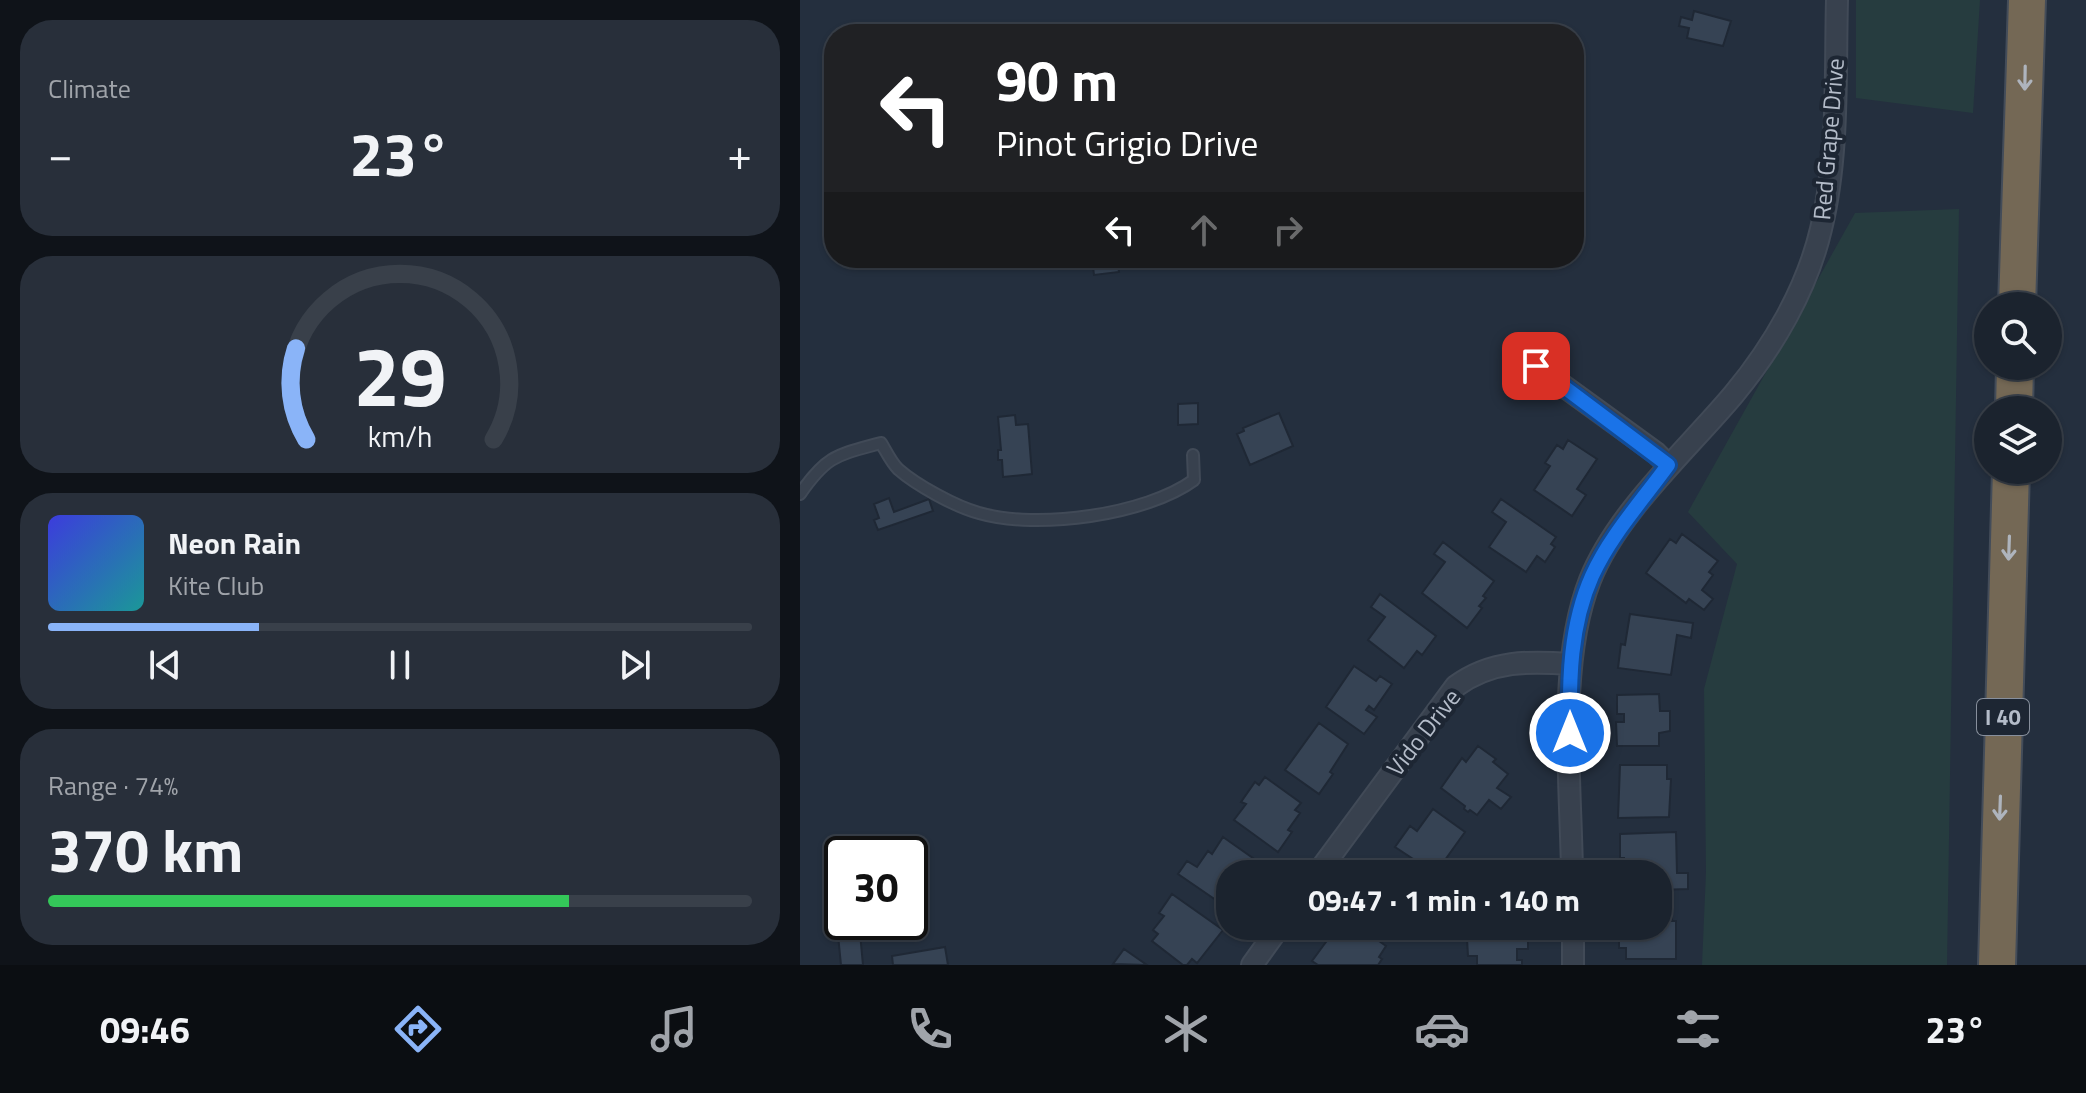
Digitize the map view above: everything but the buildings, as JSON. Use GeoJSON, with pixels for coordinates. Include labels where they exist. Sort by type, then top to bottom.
{"type":"FeatureCollection","features":[{"type":"Feature","properties":{"kind":"highway"},"geometry":{"type":"LineString","coordinates":[[2017,292],[2027,0]]}},
{"type":"Feature","properties":{"kind":"highway","name":"I 40"},"geometry":{"type":"LineString","coordinates":[[1997,965],[2011,484]]}},
{"type":"Feature","properties":{"kind":"street","name":"Red Grape Drive"},"geometry":{"type":"LineString","coordinates":[[1572,860],[1569,705],[1575,627],[1591,577],[1619,531],[1668,465],[1754,368],[1799,292],[1813,256],[1828,197],[1837,0]]}},
{"type":"Feature","properties":{"kind":"street"},"geometry":{"type":"LineString","coordinates":[[1536,366],[1668,465]]}},
{"type":"Feature","properties":{"kind":"street","name":"Vido Drive"},"geometry":{"type":"LineString","coordinates":[[1327,860],[1456,686],[1472,674],[1489,667],[1516,663],[1571,664]]}},
{"type":"Feature","properties":{"kind":"street"},"geometry":{"type":"LineString","coordinates":[[1252,965],[1270,940]]}},
{"type":"Feature","properties":{"kind":"street"},"geometry":{"type":"LineString","coordinates":[[1573,940],[1573,965]]}},
{"type":"Feature","properties":{"kind":"lane"},"geometry":{"type":"LineString","coordinates":[[800,494],[815,473],[836,456],[881,443],[898,468],[936,494],[979,513],[1026,520],[1081,518],[1124,510],[1179,491],[1194,480],[1193,455]]}},
{"type":"Feature","properties":{"kind":"green space"},"geometry":{"type":"Polygon","coordinates":[[[1856,0],[1980,0],[1973,113],[1856,98],[1856,0]]]}},
{"type":"Feature","properties":{"kind":"green space"},"geometry":{"type":"Polygon","coordinates":[[[1959,209],[1947,965],[1702,965],[1706,872],[1704,689],[1737,564],[1688,512],[1855,213],[1959,209]]]}},
{"type":"Feature","properties":{"kind":"route"},"geometry":{"type":"LineString","coordinates":[[1536,366],[1668,465],[1619,531],[1591,577],[1575,627],[1570,733]]}}]}
